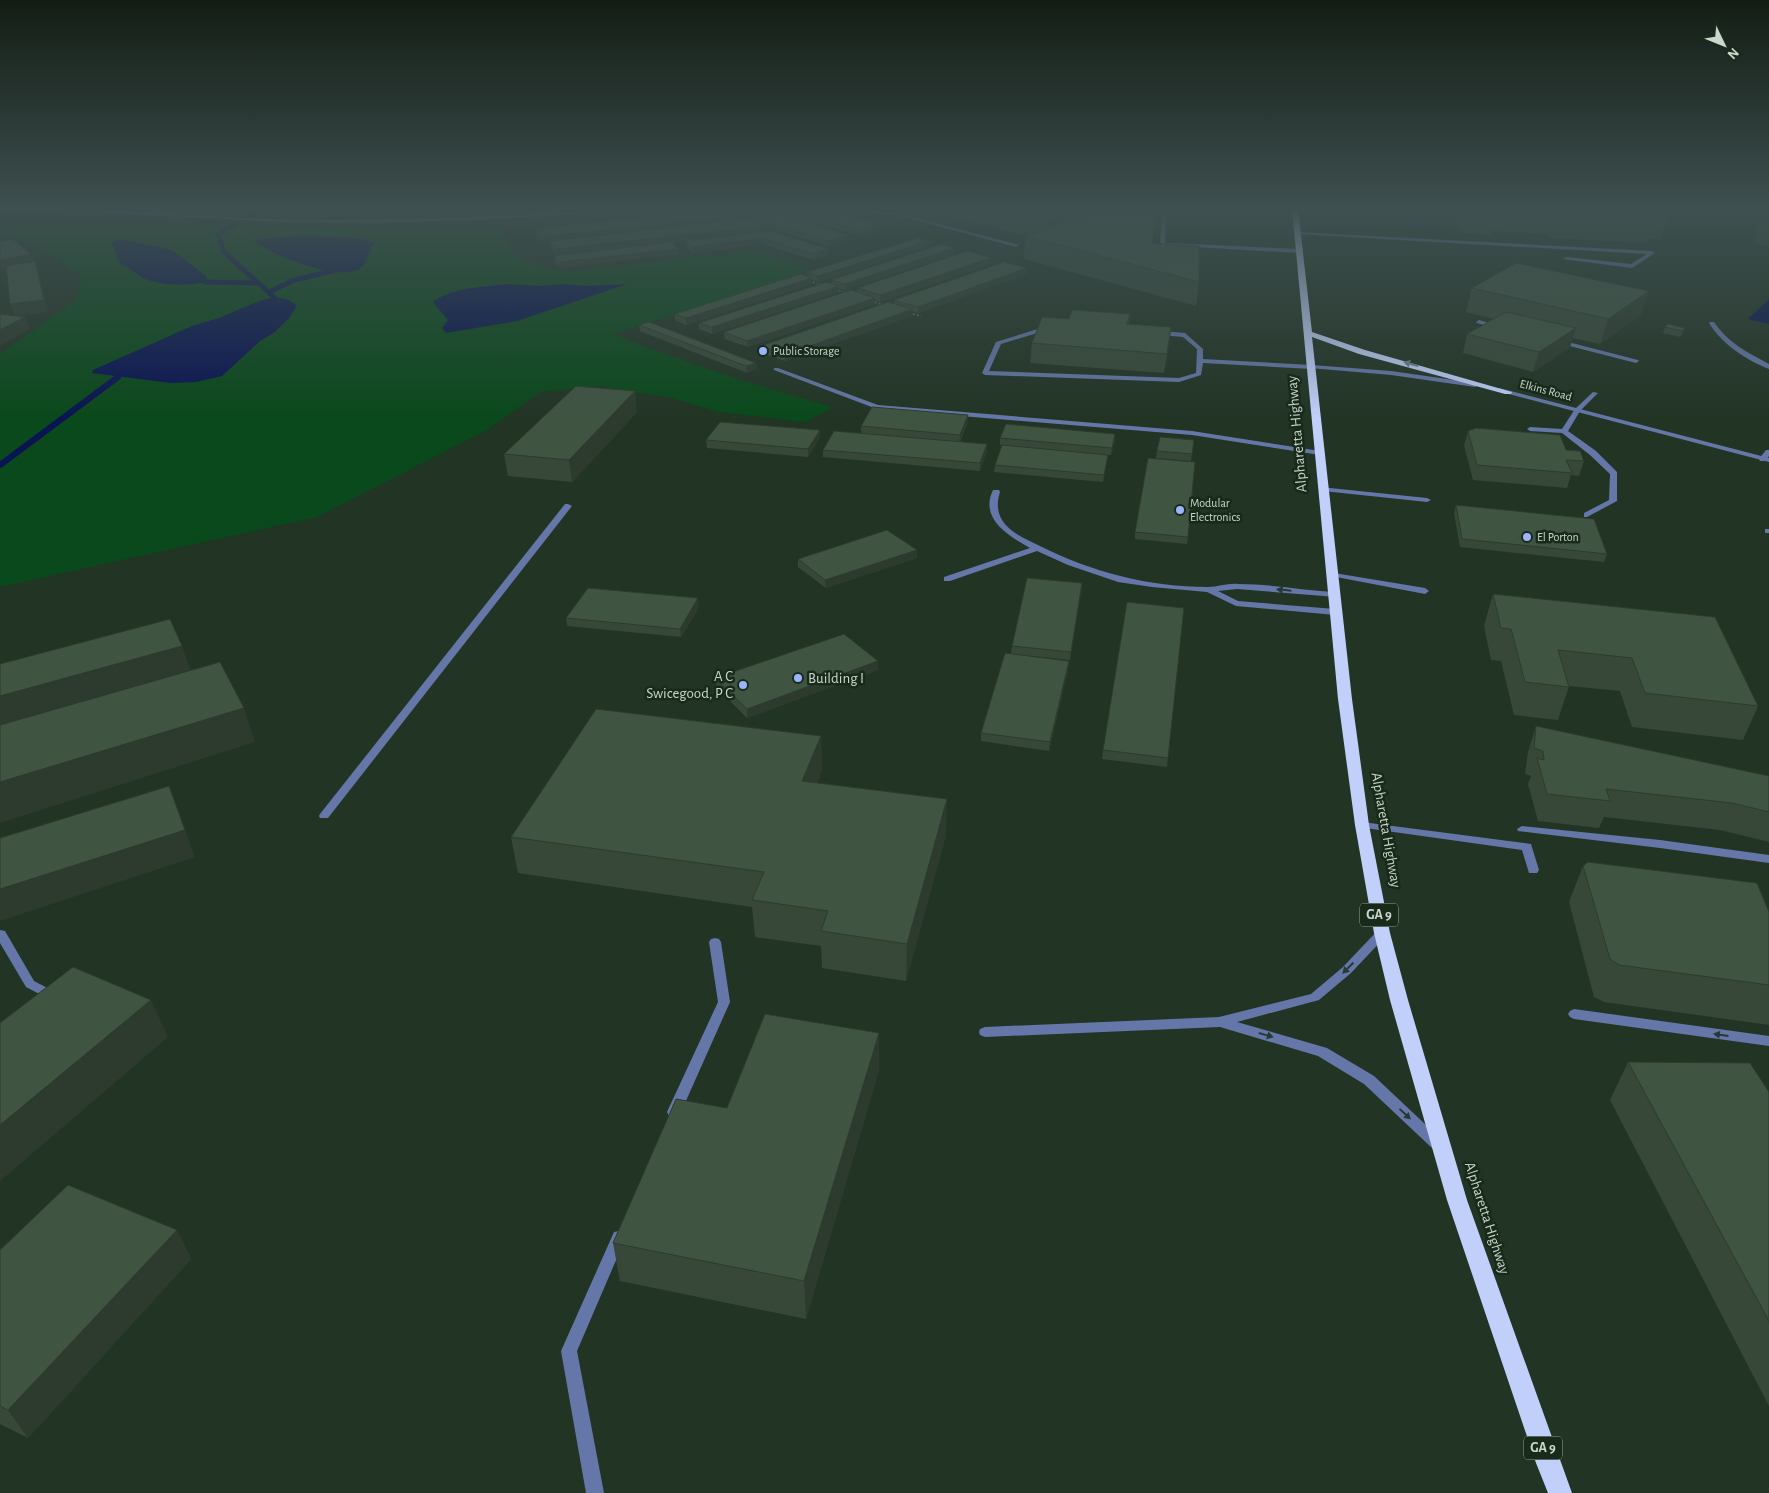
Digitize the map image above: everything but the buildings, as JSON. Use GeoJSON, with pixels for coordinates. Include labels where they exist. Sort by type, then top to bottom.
{"type":"FeatureCollection","features":[{"type":"Feature","properties":{"kind":"highway","name":"Alpharetta Highway"},"geometry":{"type":"LineString","coordinates":[[1302,279],[1334,612],[1362,825],[1382,933],[1399,1000],[1460,1210],[1560,1493]]}},
{"type":"Feature","properties":{"kind":"highway"},"geometry":{"type":"LineString","coordinates":[[1308,333],[1362,352],[1508,392]]}},
{"type":"Feature","properties":{"kind":"street"},"geometry":{"type":"LineString","coordinates":[[1479,322],[1507,329]]}},
{"type":"Feature","properties":{"kind":"street"},"geometry":{"type":"LineString","coordinates":[[1060,324],[1185,335],[1200,349],[1200,361],[1198,374],[1179,380],[1108,376],[1083,378],[985,372],[998,343],[1060,324]]}},
{"type":"Feature","properties":{"kind":"street"},"geometry":{"type":"LineString","coordinates":[[1712,324],[1716,330],[1743,352],[1769,366]]}},
{"type":"Feature","properties":{"kind":"street"},"geometry":{"type":"LineString","coordinates":[[1555,341],[1636,361]]}},
{"type":"Feature","properties":{"kind":"street","name":"Elkins Road"},"geometry":{"type":"LineString","coordinates":[[1200,361],[1312,367],[1429,377],[1508,392],[1766,459]]}},
{"type":"Feature","properties":{"kind":"street"},"geometry":{"type":"LineString","coordinates":[[776,369],[877,407],[1192,433],[1320,453]]}},
{"type":"Feature","properties":{"kind":"street"},"geometry":{"type":"LineString","coordinates":[[1564,431],[1577,410],[1595,392]]}},
{"type":"Feature","properties":{"kind":"street"},"geometry":{"type":"LineString","coordinates":[[1530,429],[1564,431],[1593,453],[1614,474],[1612,501],[1587,515]]}},
{"type":"Feature","properties":{"kind":"street"},"geometry":{"type":"LineString","coordinates":[[1766,459],[1769,452]]}},
{"type":"Feature","properties":{"kind":"street"},"geometry":{"type":"LineString","coordinates":[[1323,488],[1427,500]]}},
{"type":"Feature","properties":{"kind":"street"},"geometry":{"type":"LineString","coordinates":[[996,492],[992,502],[997,519],[1014,534],[1055,557],[1119,579],[1209,590],[1237,586],[1333,595]]}},
{"type":"Feature","properties":{"kind":"street"},"geometry":{"type":"LineString","coordinates":[[324,816],[568,506]]}},
{"type":"Feature","properties":{"kind":"street"},"geometry":{"type":"LineString","coordinates":[[947,579],[1038,548]]}},
{"type":"Feature","properties":{"kind":"street"},"geometry":{"type":"LineString","coordinates":[[1331,574],[1426,591]]}},
{"type":"Feature","properties":{"kind":"street"},"geometry":{"type":"LineString","coordinates":[[1209,590],[1236,602],[1334,612]]}},
{"type":"Feature","properties":{"kind":"street"},"geometry":{"type":"LineString","coordinates":[[1362,825],[1527,847],[1533,870]]}},
{"type":"Feature","properties":{"kind":"street"},"geometry":{"type":"LineString","coordinates":[[1522,829],[1660,844],[1769,859]]}},
{"type":"Feature","properties":{"kind":"street"},"geometry":{"type":"LineString","coordinates":[[985,1032],[1219,1022],[1315,997],[1347,970],[1382,933]]}},
{"type":"Feature","properties":{"kind":"street"},"geometry":{"type":"LineString","coordinates":[[1,934],[30,984],[54,996]]}},
{"type":"Feature","properties":{"kind":"street"},"geometry":{"type":"LineString","coordinates":[[670,1123],[724,1002],[715,942]]}},
{"type":"Feature","properties":{"kind":"street"},"geometry":{"type":"LineString","coordinates":[[1574,1014],[1769,1041]]}},
{"type":"Feature","properties":{"kind":"street"},"geometry":{"type":"LineString","coordinates":[[1219,1022],[1322,1052],[1369,1080],[1442,1149]]}},
{"type":"Feature","properties":{"kind":"street"},"geometry":{"type":"LineString","coordinates":[[596,1493],[569,1351],[625,1223]]}},
{"type":"Feature","properties":{"kind":"path"},"geometry":{"type":"LineString","coordinates":[[807,280],[827,287]]}},
{"type":"Feature","properties":{"kind":"path"},"geometry":{"type":"LineString","coordinates":[[834,289],[849,294]]}},
{"type":"Feature","properties":{"kind":"path"},"geometry":{"type":"LineString","coordinates":[[867,300],[885,305]]}},
{"type":"Feature","properties":{"kind":"path"},"geometry":{"type":"LineString","coordinates":[[903,311],[921,316]]}},
{"type":"Feature","properties":{"kind":"green space"},"geometry":{"type":"Polygon","coordinates":[[[81,279],[788,279],[613,334],[722,374],[833,407],[806,422],[719,412],[668,397],[598,386],[540,392],[487,430],[317,517],[0,587],[0,354],[78,299],[81,279]]]}},
{"type":"Feature","properties":{"kind":"shaded area"},"geometry":{"type":"Polygon","coordinates":[[[147,279],[206,279],[205,282],[183,285],[147,279]]]}},
{"type":"Feature","properties":{"kind":"shaded area"},"geometry":{"type":"Polygon","coordinates":[[[508,284],[585,286],[627,284],[517,321],[446,333],[442,328],[448,320],[433,302],[450,293],[508,284]]]}},
{"type":"Feature","properties":{"kind":"shaded area"},"geometry":{"type":"Polygon","coordinates":[[[274,297],[286,299],[297,305],[290,317],[275,332],[260,341],[222,376],[196,382],[171,383],[92,373],[93,370],[192,326],[274,297]]]}},
{"type":"Feature","properties":{"kind":"shaded area"},"geometry":{"type":"Polygon","coordinates":[[[1769,299],[1769,324],[1748,319],[1769,299]]]}},
{"type":"Feature","properties":{"kind":"waterway"},"geometry":{"type":"LineString","coordinates":[[254,279],[274,297]]}},
{"type":"Feature","properties":{"kind":"waterway"},"geometry":{"type":"LineString","coordinates":[[269,292],[300,279]]}},
{"type":"Feature","properties":{"kind":"waterway"},"geometry":{"type":"LineString","coordinates":[[205,282],[258,283]]}},
{"type":"Feature","properties":{"kind":"waterway"},"geometry":{"type":"LineString","coordinates":[[0,465],[118,377]]}},
{"type":"Feature","properties":{"kind":"place","name":"Public Storage"},"geometry":{"type":"Point","coordinates":[763,351]}},
{"type":"Feature","properties":{"kind":"place","name":"Modular Electronics"},"geometry":{"type":"Point","coordinates":[1180,510]}},
{"type":"Feature","properties":{"kind":"place","name":"El Porton"},"geometry":{"type":"Point","coordinates":[1527,537]}},
{"type":"Feature","properties":{"kind":"place","name":"Building I"},"geometry":{"type":"Point","coordinates":[798,678]}},
{"type":"Feature","properties":{"kind":"place","name":"A C Swicegood, P C"},"geometry":{"type":"Point","coordinates":[743,685]}}]}
